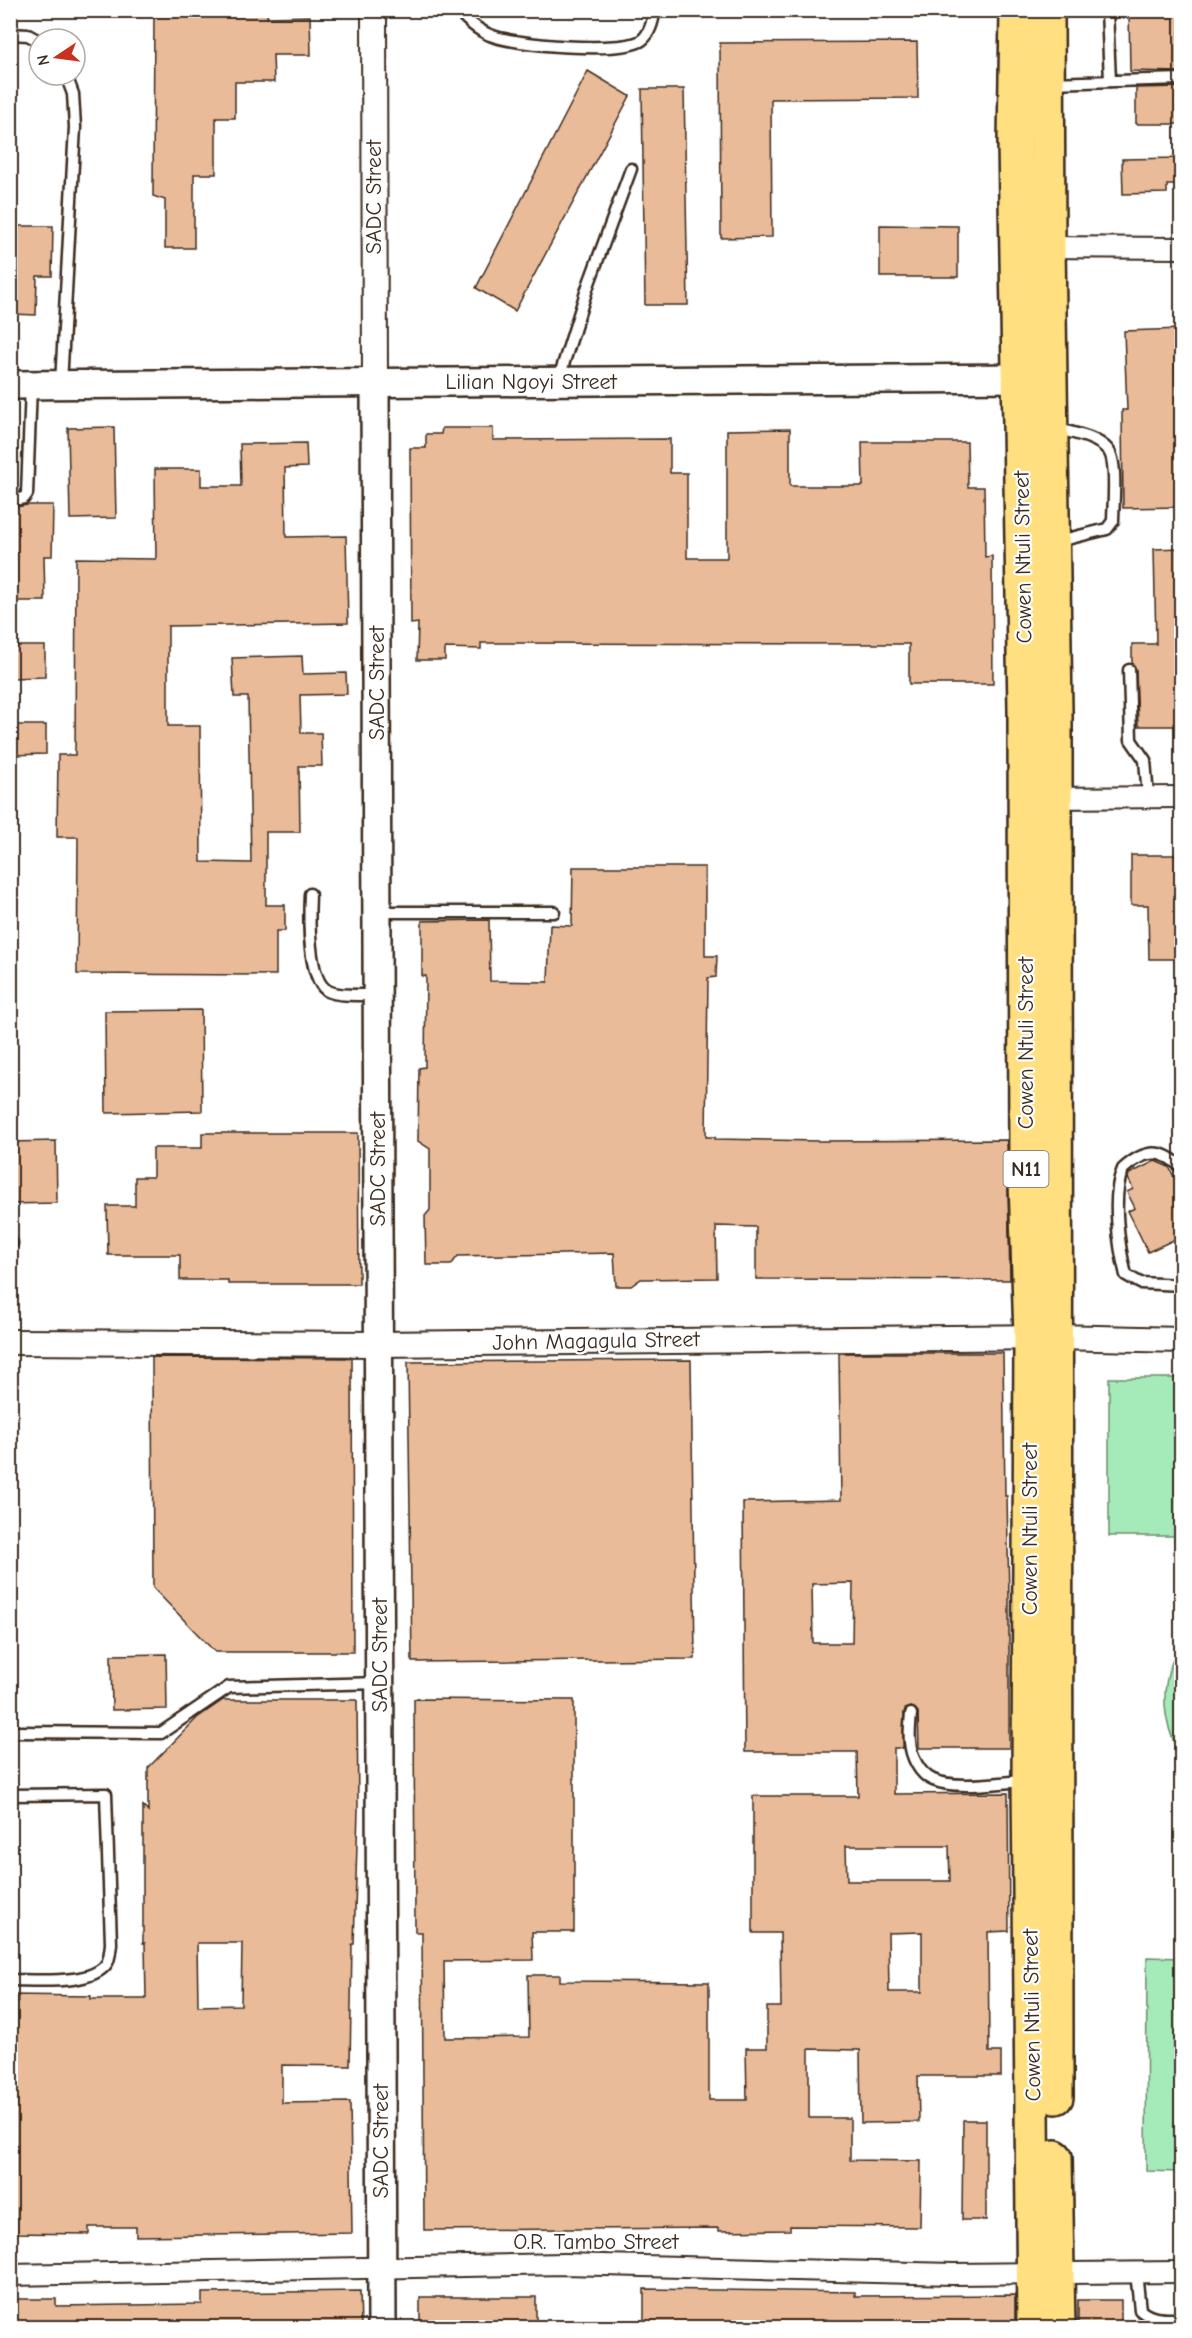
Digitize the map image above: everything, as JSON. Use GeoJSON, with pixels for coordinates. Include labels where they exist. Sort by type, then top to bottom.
{"type":"FeatureCollection","features":[{"type":"Feature","properties":{"kind":"highway","name":"Cowen Ntuli Street"},"geometry":{"type":"LineString","coordinates":[[1017,10],[1015,143],[1033,247]]}},
{"type":"Feature","properties":{"kind":"highway","name":"Cowen Ntuli Street"},"geometry":{"type":"LineString","coordinates":[[1039,798],[1033,247],[1048,84],[1047,10]]}},
{"type":"Feature","properties":{"kind":"highway","name":"Cowen Ntuli Street"},"geometry":{"type":"LineString","coordinates":[[1034,2328],[1045,2273],[1055,2186],[1043,1337],[1026,1181],[1039,798],[1053,543],[1052,427],[1036,378]]}},
{"type":"Feature","properties":{"kind":"highway","name":"Cowen Ntuli Street"},"geometry":{"type":"LineString","coordinates":[[1043,1337],[1029,1781],[1045,2273],[1058,2328]]}},
{"type":"Feature","properties":{"kind":"main road","name":"Lilian Ngoyi Street"},"geometry":{"type":"LineString","coordinates":[[21,385],[1036,378]]}},
{"type":"Feature","properties":{"kind":"main road","name":"SADC Street"},"geometry":{"type":"LineString","coordinates":[[375,383],[382,2328]]}},
{"type":"Feature","properties":{"kind":"street","name":"SADC Street"},"geometry":{"type":"LineString","coordinates":[[374,10],[375,383]]}},
{"type":"Feature","properties":{"kind":"street"},"geometry":{"type":"LineString","coordinates":[[1033,247],[1182,248]]}},
{"type":"Feature","properties":{"kind":"street"},"geometry":{"type":"LineString","coordinates":[[1039,798],[1182,797]]}},
{"type":"Feature","properties":{"kind":"street","name":"John Magagula Street"},"geometry":{"type":"LineString","coordinates":[[10,1342],[378,1344],[1043,1337],[1182,1340]]}},
{"type":"Feature","properties":{"kind":"street","name":"O.R. Tambo Street"},"geometry":{"type":"LineString","coordinates":[[10,2275],[615,2264],[953,2274],[1182,2271]]}},
{"type":"Feature","properties":{"kind":"lane"},"geometry":{"type":"LineString","coordinates":[[457,10],[474,26],[491,36],[514,42],[572,47],[630,44],[643,40],[653,23],[655,10]]}},
{"type":"Feature","properties":{"kind":"lane"},"geometry":{"type":"LineString","coordinates":[[1107,10],[1110,81]]}},
{"type":"Feature","properties":{"kind":"lane"},"geometry":{"type":"LineString","coordinates":[[10,34],[27,35]]}},
{"type":"Feature","properties":{"kind":"lane"},"geometry":{"type":"LineString","coordinates":[[1048,84],[1182,79]]}},
{"type":"Feature","properties":{"kind":"lane"},"geometry":{"type":"LineString","coordinates":[[61,385],[75,127],[71,87]]}},
{"type":"Feature","properties":{"kind":"lane"},"geometry":{"type":"LineString","coordinates":[[558,381],[588,286],[631,169]]}},
{"type":"Feature","properties":{"kind":"lane"},"geometry":{"type":"LineString","coordinates":[[10,501],[24,498],[27,494],[21,385]]}},
{"type":"Feature","properties":{"kind":"lane"},"geometry":{"type":"LineString","coordinates":[[1052,427],[1088,438],[1104,447],[1109,451],[1113,462],[1113,521],[1111,526],[1053,543]]}},
{"type":"Feature","properties":{"kind":"lane"},"geometry":{"type":"LineString","coordinates":[[1129,670],[1131,740],[1145,760],[1148,797]]}},
{"type":"Feature","properties":{"kind":"lane"},"geometry":{"type":"LineString","coordinates":[[310,894],[308,922],[311,949],[322,986],[333,993],[378,994]]}},
{"type":"Feature","properties":{"kind":"lane"},"geometry":{"type":"LineString","coordinates":[[377,912],[554,912]]}},
{"type":"Feature","properties":{"kind":"lane"},"geometry":{"type":"LineString","coordinates":[[1182,1168],[1164,1154],[1142,1156],[1122,1169],[1118,1198],[1120,1247],[1126,1275],[1140,1283],[1182,1285]]}},
{"type":"Feature","properties":{"kind":"lane"},"geometry":{"type":"LineString","coordinates":[[10,1732],[161,1733],[229,1687],[381,1683]]}},
{"type":"Feature","properties":{"kind":"lane"},"geometry":{"type":"LineString","coordinates":[[911,1714],[910,1742],[914,1758],[925,1775],[933,1780],[961,1785],[1029,1781]]}},
{"type":"Feature","properties":{"kind":"lane"},"geometry":{"type":"LineString","coordinates":[[10,1795],[106,1794],[111,1944],[108,1962],[90,1976],[49,1980],[10,1980]]}},
{"type":"Feature","properties":{"kind":"lane"},"geometry":{"type":"LineString","coordinates":[[1136,2272],[1140,2310],[1148,2317],[1155,2319],[1182,2319]]}},
{"type":"Feature","properties":{"kind":"green space"},"geometry":{"type":"Polygon","coordinates":[[[1109,1378],[1181,1378],[1181,1536],[1109,1536],[1109,1378]]]}},
{"type":"Feature","properties":{"kind":"green space"},"geometry":{"type":"Polygon","coordinates":[[[1181,1644],[1181,1756],[1169,1728],[1165,1700],[1169,1671],[1181,1644]]]}},
{"type":"Feature","properties":{"kind":"green space"},"geometry":{"type":"Polygon","coordinates":[[[1147,1957],[1181,1958],[1181,2172],[1146,2171],[1147,1957]]]}},
{"type":"Feature","properties":{"kind":"building"},"geometry":{"type":"Polygon","coordinates":[[[154,10],[267,10],[267,17],[310,16],[311,55],[273,55],[274,82],[235,82],[235,118],[216,118],[216,174],[194,174],[194,248],[165,248],[165,200],[153,196],[154,10]]]}},
{"type":"Feature","properties":{"kind":"building"},"geometry":{"type":"Polygon","coordinates":[[[1129,10],[1182,10],[1182,72],[1130,71],[1129,10]]]}},
{"type":"Feature","properties":{"kind":"building"},"geometry":{"type":"Polygon","coordinates":[[[917,42],[918,98],[771,99],[772,237],[721,238],[720,43],[917,42]]]}},
{"type":"Feature","properties":{"kind":"building"},"geometry":{"type":"Polygon","coordinates":[[[588,71],[630,96],[515,311],[476,288],[588,71]]]}},
{"type":"Feature","properties":{"kind":"building"},"geometry":{"type":"Polygon","coordinates":[[[1182,87],[1182,124],[1136,124],[1136,88],[1182,87]]]}},
{"type":"Feature","properties":{"kind":"building"},"geometry":{"type":"Polygon","coordinates":[[[642,89],[684,89],[688,305],[645,305],[642,89]]]}},
{"type":"Feature","properties":{"kind":"building"},"geometry":{"type":"Polygon","coordinates":[[[1182,158],[1182,185],[1167,185],[1167,193],[1123,194],[1122,159],[1182,158]]]}},
{"type":"Feature","properties":{"kind":"building"},"geometry":{"type":"Polygon","coordinates":[[[880,225],[958,226],[958,277],[880,277],[880,225]]]}},
{"type":"Feature","properties":{"kind":"building"},"geometry":{"type":"Polygon","coordinates":[[[16,226],[53,226],[52,276],[37,276],[36,315],[12,314],[10,264],[16,264],[16,226]]]}},
{"type":"Feature","properties":{"kind":"building"},"geometry":{"type":"Polygon","coordinates":[[[1182,329],[1182,354],[1175,354],[1177,409],[1182,409],[1182,507],[1123,508],[1122,410],[1127,410],[1124,331],[1182,329]]]}},
{"type":"Feature","properties":{"kind":"building"},"geometry":{"type":"Polygon","coordinates":[[[114,427],[116,518],[70,519],[68,428],[114,427]]]}},
{"type":"Feature","properties":{"kind":"building"},"geometry":{"type":"Polygon","coordinates":[[[442,428],[493,428],[493,440],[670,439],[670,473],[687,473],[687,558],[727,558],[727,430],[790,429],[790,486],[863,486],[862,442],[967,442],[968,487],[984,487],[985,557],[992,556],[993,684],[909,684],[909,644],[481,643],[481,649],[445,648],[445,660],[417,660],[418,623],[411,624],[410,448],[426,448],[426,434],[441,434],[442,428]]]}},
{"type":"Feature","properties":{"kind":"building"},"geometry":{"type":"Polygon","coordinates":[[[306,443],[307,467],[285,468],[286,537],[346,536],[348,623],[168,626],[168,726],[200,726],[201,862],[251,863],[248,697],[234,697],[232,658],[302,656],[303,674],[346,673],[347,694],[300,695],[301,733],[321,733],[322,766],[299,766],[300,832],[266,832],[266,905],[285,905],[285,931],[276,931],[276,975],[77,974],[78,837],[57,837],[58,755],[75,755],[76,558],[156,559],[155,469],[201,469],[201,486],[241,486],[240,444],[306,443]]]}},
{"type":"Feature","properties":{"kind":"building"},"geometry":{"type":"Polygon","coordinates":[[[27,505],[53,505],[52,556],[44,556],[45,601],[10,601],[10,508],[27,505]]]}},
{"type":"Feature","properties":{"kind":"building"},"geometry":{"type":"Polygon","coordinates":[[[1182,548],[1182,726],[1138,726],[1136,670],[1132,663],[1132,644],[1156,644],[1154,549],[1182,548]]]}},
{"type":"Feature","properties":{"kind":"building"},"geometry":{"type":"Polygon","coordinates":[[[10,646],[45,646],[45,677],[10,678],[10,646]]]}},
{"type":"Feature","properties":{"kind":"building"},"geometry":{"type":"Polygon","coordinates":[[[10,725],[46,725],[46,754],[10,755],[10,725]]]}},
{"type":"Feature","properties":{"kind":"building"},"geometry":{"type":"Polygon","coordinates":[[[1131,855],[1182,855],[1182,959],[1149,959],[1148,905],[1131,905],[1131,855]]]}},
{"type":"Feature","properties":{"kind":"building"},"geometry":{"type":"Polygon","coordinates":[[[573,867],[705,867],[705,956],[717,956],[716,977],[708,978],[706,1137],[818,1141],[1007,1140],[1010,1280],[756,1279],[756,1227],[716,1226],[717,1278],[641,1279],[631,1286],[616,1286],[614,1253],[458,1256],[451,1265],[426,1265],[425,1216],[430,1210],[430,1149],[418,1141],[419,1068],[425,1067],[426,976],[422,976],[422,921],[489,920],[490,981],[548,982],[550,925],[572,926],[573,867]]]}},
{"type":"Feature","properties":{"kind":"building"},"geometry":{"type":"Polygon","coordinates":[[[201,1010],[202,1111],[106,1113],[105,1011],[201,1010]]]}},
{"type":"Feature","properties":{"kind":"building"},"geometry":{"type":"Polygon","coordinates":[[[202,1133],[358,1133],[359,1284],[228,1284],[228,1280],[180,1280],[180,1255],[108,1255],[107,1206],[135,1206],[135,1177],[153,1177],[153,1148],[202,1148],[202,1133]]]}},
{"type":"Feature","properties":{"kind":"building"},"geometry":{"type":"Polygon","coordinates":[[[56,1141],[57,1203],[10,1204],[10,1142],[56,1141]]]}},
{"type":"Feature","properties":{"kind":"building"},"geometry":{"type":"Polygon","coordinates":[[[1155,1161],[1169,1167],[1182,1192],[1182,1236],[1148,1252],[1128,1211],[1135,1208],[1127,1192],[1133,1189],[1128,1178],[1129,1174],[1155,1161]]]}},
{"type":"Feature","properties":{"kind":"building"},"geometry":{"type":"Polygon","coordinates":[[[839,1353],[1003,1353],[1009,1597],[1009,1748],[919,1748],[918,1712],[911,1707],[905,1709],[904,1713],[903,1748],[894,1748],[894,1794],[1008,1793],[1009,1931],[988,1932],[989,2052],[1001,2052],[1001,2076],[918,2076],[919,2122],[861,2123],[860,2050],[809,2049],[809,2118],[850,2118],[850,2160],[921,2161],[920,2227],[790,2226],[790,2230],[719,2231],[719,2228],[424,2230],[422,1932],[415,1932],[414,1699],[574,1700],[574,1932],[532,1932],[533,1960],[444,1961],[445,2038],[529,2037],[528,1975],[560,1975],[560,1981],[709,1982],[709,2100],[747,2100],[746,2048],[767,2048],[767,2007],[781,2007],[780,1933],[753,1933],[753,1796],[858,1796],[857,1752],[745,1752],[743,1502],[841,1500],[839,1353]],[[853,1583],[812,1584],[813,1643],[852,1643],[853,1583]],[[846,1846],[847,1881],[950,1881],[949,1846],[846,1846]],[[922,1932],[888,1933],[889,1992],[922,1992],[922,1932]]]}},
{"type":"Feature","properties":{"kind":"building"},"geometry":{"type":"Polygon","coordinates":[[[152,1357],[352,1358],[353,1652],[215,1652],[153,1588],[152,1357]]]}},
{"type":"Feature","properties":{"kind":"building"},"geometry":{"type":"Polygon","coordinates":[[[691,1360],[695,1659],[412,1662],[408,1362],[691,1360]]]}},
{"type":"Feature","properties":{"kind":"building"},"geometry":{"type":"Polygon","coordinates":[[[166,1654],[167,1709],[112,1710],[111,1655],[166,1654]]]}},
{"type":"Feature","properties":{"kind":"building"},"geometry":{"type":"Polygon","coordinates":[[[223,1700],[357,1700],[358,1810],[354,1944],[352,1944],[350,2066],[282,2065],[282,2103],[350,2102],[352,2233],[136,2236],[136,2227],[89,2227],[89,2234],[10,2233],[10,1995],[146,1999],[145,1943],[143,1943],[143,1806],[148,1812],[148,1768],[197,1718],[223,1700]],[[197,1943],[198,2006],[241,2005],[242,1943],[197,1943]]]}},
{"type":"Feature","properties":{"kind":"building"},"geometry":{"type":"Polygon","coordinates":[[[963,2120],[986,2120],[986,2220],[962,2220],[963,2120]]]}},
{"type":"Feature","properties":{"kind":"building"},"geometry":{"type":"Polygon","coordinates":[[[644,2289],[855,2292],[855,2296],[1015,2295],[1015,2328],[644,2328],[644,2289]]]}},
{"type":"Feature","properties":{"kind":"building"},"geometry":{"type":"Polygon","coordinates":[[[360,2291],[361,2328],[10,2328],[10,2299],[56,2299],[56,2306],[202,2304],[202,2293],[360,2291]]]}},
{"type":"Feature","properties":{"kind":"building"},"geometry":{"type":"Polygon","coordinates":[[[420,2297],[536,2297],[536,2328],[420,2328],[420,2297]]]}},
{"type":"Feature","properties":{"kind":"building"},"geometry":{"type":"Polygon","coordinates":[[[1078,2300],[1121,2300],[1121,2328],[1078,2328],[1078,2300]]]}}]}
